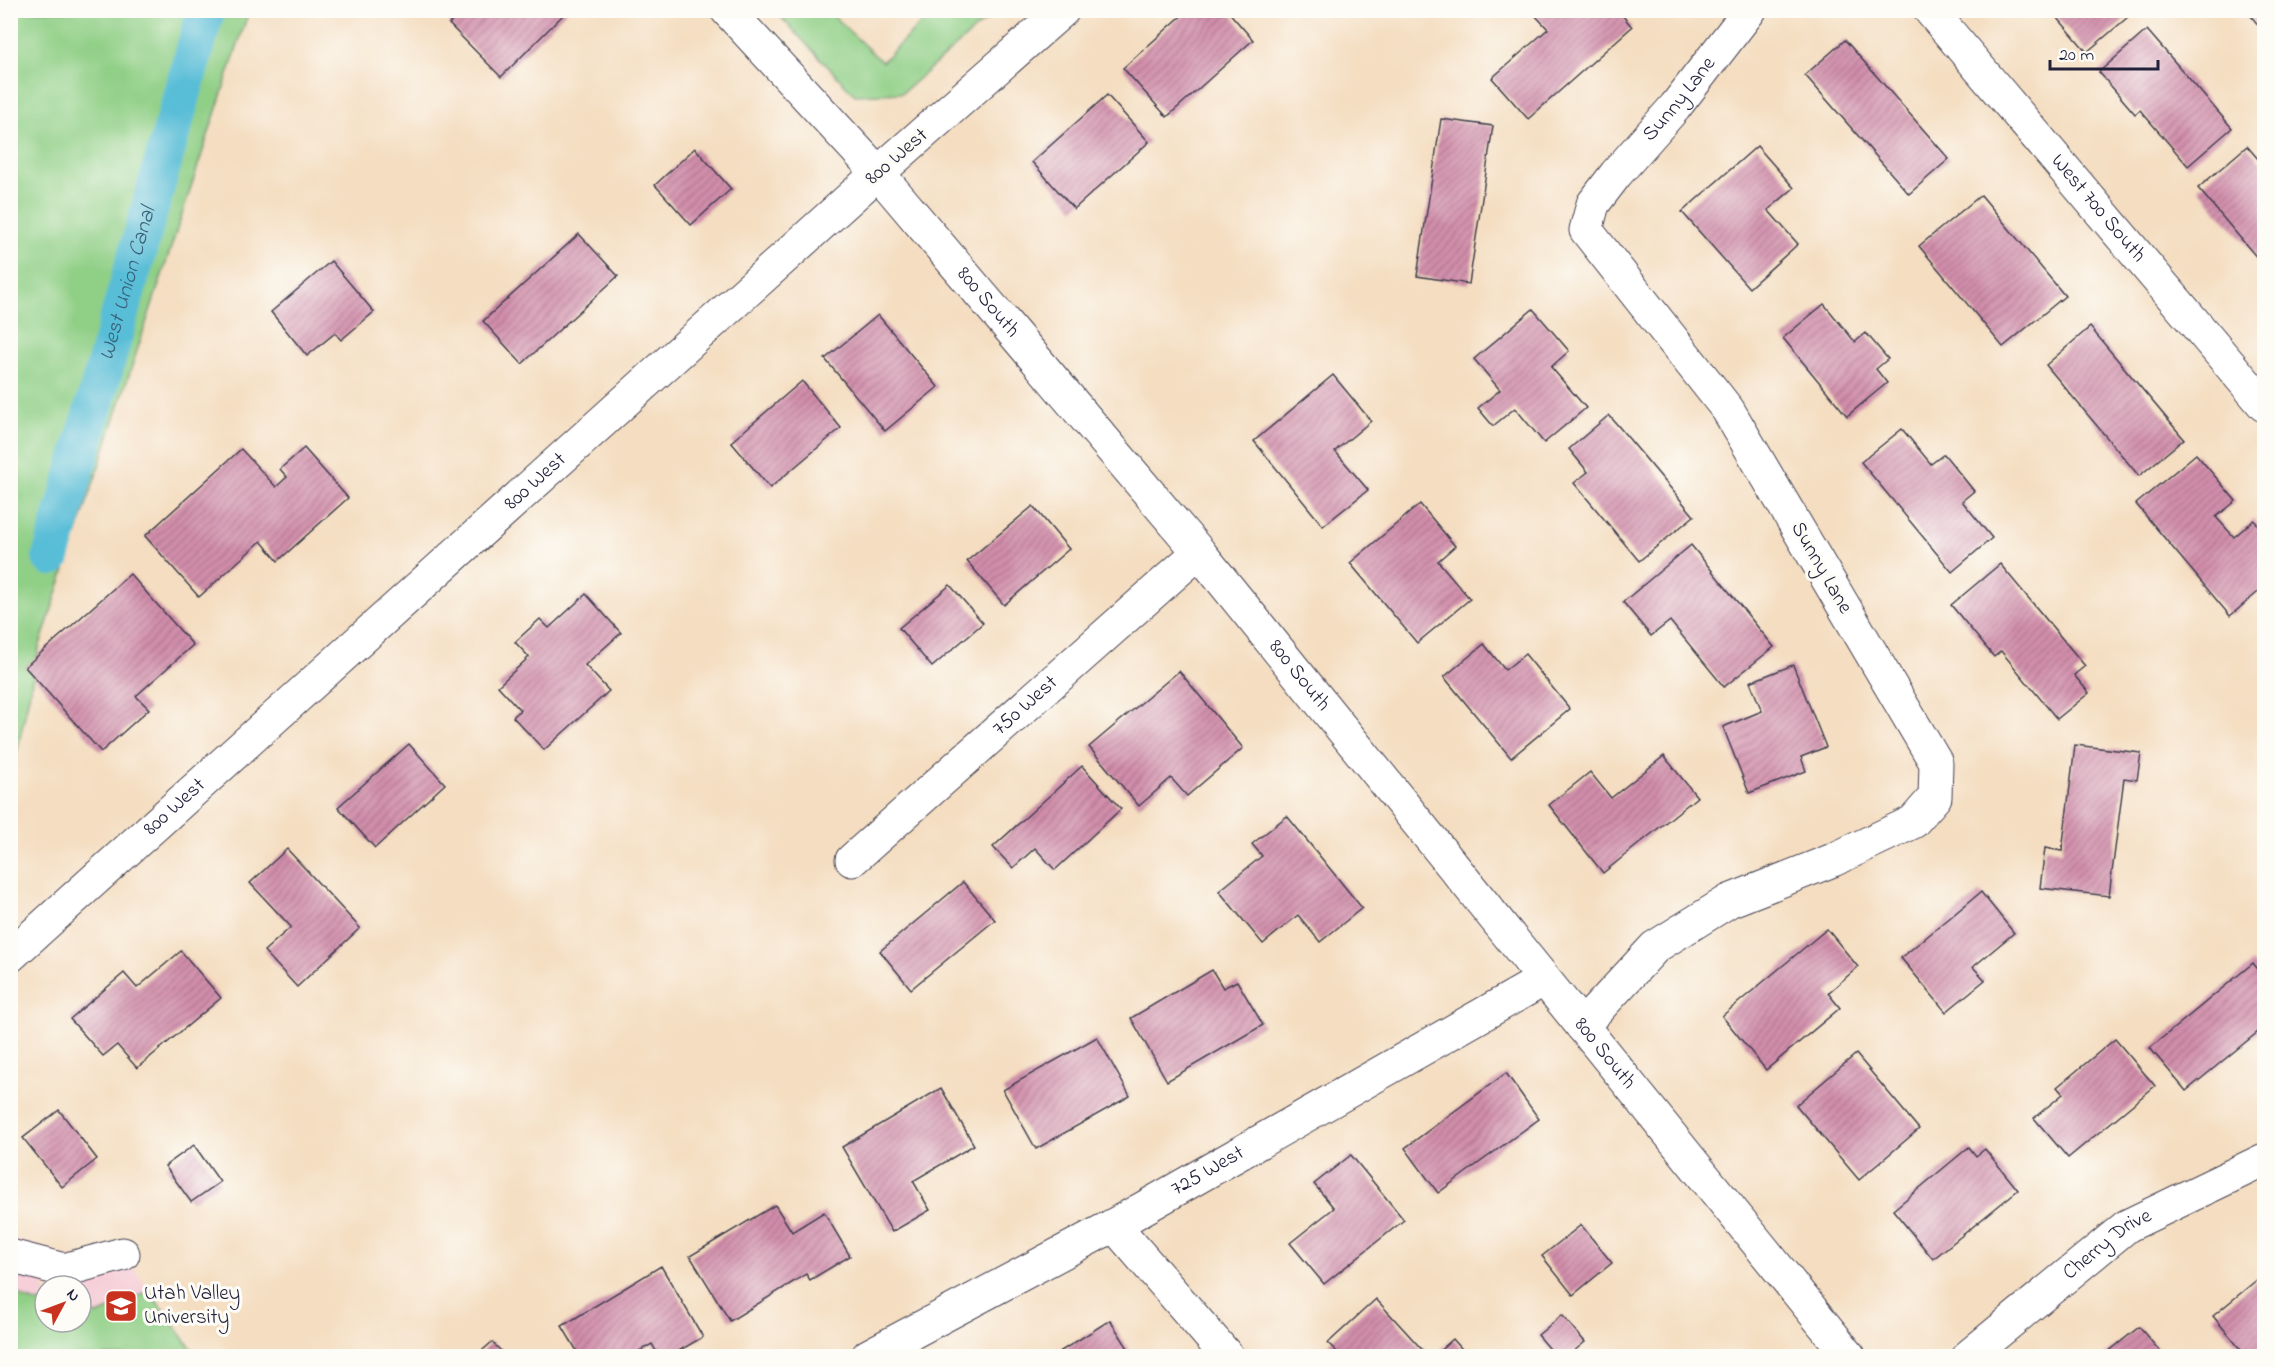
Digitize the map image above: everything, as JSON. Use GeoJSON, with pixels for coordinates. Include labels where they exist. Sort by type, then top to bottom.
{"type":"FeatureCollection","features":[{"type":"Feature","properties":{"kind":"street","name":"800 South"},"geometry":{"type":"LineString","coordinates":[[727,10],[878,173],[1199,552],[1849,1356]]}},
{"type":"Feature","properties":{"kind":"street","name":"800 West"},"geometry":{"type":"LineString","coordinates":[[10,956],[878,173],[1063,10]]}},
{"type":"Feature","properties":{"kind":"street","name":"Sunny Lane"},"geometry":{"type":"LineString","coordinates":[[1582,1026],[1655,947],[1729,901],[1833,860],[1913,822],[1935,797],[1936,763],[1728,410],[1586,230],[1593,204],[1616,174],[1675,107],[1750,10]]}},
{"type":"Feature","properties":{"kind":"street","name":"West 700 South"},"geometry":{"type":"LineString","coordinates":[[1930,10],[2265,405]]}},
{"type":"Feature","properties":{"kind":"street","name":"750 West"},"geometry":{"type":"LineString","coordinates":[[852,861],[1199,552]]}},
{"type":"Feature","properties":{"kind":"street","name":"725 West"},"geometry":{"type":"LineString","coordinates":[[868,1356],[1114,1225],[1544,980]]}},
{"type":"Feature","properties":{"kind":"street","name":"Cherry Drive"},"geometry":{"type":"LineString","coordinates":[[1969,1356],[2127,1226],[2265,1160]]}},
{"type":"Feature","properties":{"kind":"street"},"geometry":{"type":"LineString","coordinates":[[1114,1225],[1227,1356]]}},
{"type":"Feature","properties":{"kind":"street"},"geometry":{"type":"LineString","coordinates":[[10,1256],[64,1270],[123,1254]]}},
{"type":"Feature","properties":{"kind":"shaded area","name":"Utah Valley University"},"geometry":{"type":"Polygon","coordinates":[[[10,1237],[74,1260],[123,1254],[197,1356],[11,1356],[10,1237]]]}},
{"type":"Feature","properties":{"kind":"green space"},"geometry":{"type":"Polygon","coordinates":[[[11,11],[249,11],[39,648],[11,781],[11,11]]]}},
{"type":"Feature","properties":{"kind":"green space"},"geometry":{"type":"Polygon","coordinates":[[[775,11],[828,11],[882,62],[933,11],[996,11],[902,93],[855,95],[775,11]]]}},
{"type":"Feature","properties":{"kind":"green space"},"geometry":{"type":"Polygon","coordinates":[[[10,1289],[33,1301],[33,1334],[93,1334],[93,1314],[98,1315],[149,1291],[197,1356],[11,1356],[10,1289]]]}},
{"type":"Feature","properties":{"kind":"building"},"geometry":{"type":"Polygon","coordinates":[[[462,10],[568,10],[501,77],[449,24],[462,10]]]}},
{"type":"Feature","properties":{"kind":"building"},"geometry":{"type":"Polygon","coordinates":[[[1188,10],[1227,10],[1253,40],[1167,117],[1123,68],[1188,10]]]}},
{"type":"Feature","properties":{"kind":"building"},"geometry":{"type":"Polygon","coordinates":[[[1536,10],[1618,10],[1632,27],[1528,119],[1492,78],[1548,29],[1533,13],[1536,10]]]}},
{"type":"Feature","properties":{"kind":"building"},"geometry":{"type":"Polygon","coordinates":[[[2051,10],[2122,10],[2128,17],[2087,52],[2051,10]]]}},
{"type":"Feature","properties":{"kind":"building"},"geometry":{"type":"Polygon","coordinates":[[[2246,10],[2264,10],[2264,32],[2246,10]]]}},
{"type":"Feature","properties":{"kind":"building"},"geometry":{"type":"Polygon","coordinates":[[[2147,30],[2232,128],[2188,166],[2140,110],[2135,114],[2099,72],[2147,30]]]}},
{"type":"Feature","properties":{"kind":"building"},"geometry":{"type":"Polygon","coordinates":[[[1845,40],[1949,159],[1909,194],[1805,75],[1845,40]]]}},
{"type":"Feature","properties":{"kind":"building"},"geometry":{"type":"Polygon","coordinates":[[[1107,95],[1149,142],[1074,209],[1032,162],[1107,95]]]}},
{"type":"Feature","properties":{"kind":"building"},"geometry":{"type":"Polygon","coordinates":[[[1441,119],[1493,126],[1469,284],[1417,276],[1441,119]]]}},
{"type":"Feature","properties":{"kind":"building"},"geometry":{"type":"Polygon","coordinates":[[[1757,146],[1794,188],[1768,210],[1798,244],[1749,288],[1682,212],[1757,146]]]}},
{"type":"Feature","properties":{"kind":"building"},"geometry":{"type":"Polygon","coordinates":[[[2247,146],[2264,166],[2264,266],[2198,188],[2247,146]]]}},
{"type":"Feature","properties":{"kind":"building"},"geometry":{"type":"Polygon","coordinates":[[[695,148],[731,189],[691,225],[655,185],[695,148]]]}},
{"type":"Feature","properties":{"kind":"building"},"geometry":{"type":"Polygon","coordinates":[[[1981,195],[2065,296],[2003,347],[1919,246],[1981,195]]]}},
{"type":"Feature","properties":{"kind":"building"},"geometry":{"type":"Polygon","coordinates":[[[579,234],[618,276],[522,364],[483,321],[579,234]]]}},
{"type":"Feature","properties":{"kind":"building"},"geometry":{"type":"Polygon","coordinates":[[[331,261],[374,312],[341,340],[335,333],[307,356],[271,312],[331,261]]]}},
{"type":"Feature","properties":{"kind":"building"},"geometry":{"type":"Polygon","coordinates":[[[1824,304],[1855,342],[1866,333],[1888,359],[1876,369],[1887,383],[1847,416],[1783,338],[1824,304]]]}},
{"type":"Feature","properties":{"kind":"building"},"geometry":{"type":"Polygon","coordinates":[[[1533,309],[1569,351],[1551,367],[1586,408],[1544,443],[1515,408],[1493,426],[1478,408],[1500,390],[1474,359],[1533,309]]]}},
{"type":"Feature","properties":{"kind":"building"},"geometry":{"type":"Polygon","coordinates":[[[878,315],[938,387],[885,431],[825,359],[878,315]]]}},
{"type":"Feature","properties":{"kind":"building"},"geometry":{"type":"Polygon","coordinates":[[[2090,327],[2184,439],[2139,476],[2046,365],[2090,327]]]}},
{"type":"Feature","properties":{"kind":"building"},"geometry":{"type":"Polygon","coordinates":[[[1333,375],[1371,421],[1335,451],[1368,490],[1323,526],[1254,441],[1333,375]]]}},
{"type":"Feature","properties":{"kind":"building"},"geometry":{"type":"Polygon","coordinates":[[[802,381],[841,428],[770,488],[731,442],[802,381]]]}},
{"type":"Feature","properties":{"kind":"building"},"geometry":{"type":"Polygon","coordinates":[[[1609,415],[1694,516],[1639,561],[1574,483],[1588,472],[1569,449],[1609,415]]]}},
{"type":"Feature","properties":{"kind":"building"},"geometry":{"type":"Polygon","coordinates":[[[1902,429],[1931,464],[1944,454],[1974,491],[1962,501],[1992,538],[1952,572],[1861,462],[1902,429]]]}},
{"type":"Feature","properties":{"kind":"building"},"geometry":{"type":"Polygon","coordinates":[[[304,448],[348,498],[278,561],[261,541],[199,597],[145,536],[241,449],[276,487],[287,477],[280,469],[304,448]]]}},
{"type":"Feature","properties":{"kind":"building"},"geometry":{"type":"Polygon","coordinates":[[[2196,454],[2236,501],[2216,517],[2234,537],[2254,520],[2264,533],[2264,587],[2230,616],[2136,504],[2196,454]]]}},
{"type":"Feature","properties":{"kind":"building"},"geometry":{"type":"Polygon","coordinates":[[[1420,504],[1455,546],[1438,561],[1470,599],[1417,643],[1350,563],[1420,504]]]}},
{"type":"Feature","properties":{"kind":"building"},"geometry":{"type":"Polygon","coordinates":[[[1033,506],[1069,549],[1004,605],[967,561],[1033,506]]]}},
{"type":"Feature","properties":{"kind":"building"},"geometry":{"type":"Polygon","coordinates":[[[1691,545],[1774,647],[1724,687],[1670,621],[1651,636],[1623,602],[1691,545]]]}},
{"type":"Feature","properties":{"kind":"building"},"geometry":{"type":"Polygon","coordinates":[[[2000,564],[2085,666],[2074,675],[2089,693],[2057,719],[2001,651],[1994,657],[1951,605],[2000,564]]]}},
{"type":"Feature","properties":{"kind":"building"},"geometry":{"type":"Polygon","coordinates":[[[130,574],[193,645],[136,696],[149,709],[101,752],[25,667],[130,574]]]}},
{"type":"Feature","properties":{"kind":"building"},"geometry":{"type":"Polygon","coordinates":[[[950,585],[983,623],[932,667],[899,628],[950,585]]]}},
{"type":"Feature","properties":{"kind":"building"},"geometry":{"type":"Polygon","coordinates":[[[586,594],[621,633],[585,665],[609,691],[544,750],[513,717],[520,710],[498,686],[529,657],[515,642],[540,619],[549,628],[586,594]]]}},
{"type":"Feature","properties":{"kind":"building"},"geometry":{"type":"Polygon","coordinates":[[[1484,644],[1505,670],[1525,654],[1570,709],[1511,758],[1444,677],[1484,644]]]}},
{"type":"Feature","properties":{"kind":"building"},"geometry":{"type":"Polygon","coordinates":[[[1793,665],[1826,747],[1801,757],[1806,771],[1749,793],[1723,727],[1762,711],[1750,682],[1793,665]]]}},
{"type":"Feature","properties":{"kind":"building"},"geometry":{"type":"Polygon","coordinates":[[[1179,671],[1243,748],[1187,796],[1171,778],[1139,806],[1089,747],[1179,671]]]}},
{"type":"Feature","properties":{"kind":"building"},"geometry":{"type":"Polygon","coordinates":[[[409,744],[445,784],[375,848],[338,807],[409,744]]]}},
{"type":"Feature","properties":{"kind":"building"},"geometry":{"type":"Polygon","coordinates":[[[2075,745],[2141,753],[2137,780],[2124,778],[2109,896],[2040,888],[2045,848],[2062,851],[2075,745]]]}},
{"type":"Feature","properties":{"kind":"building"},"geometry":{"type":"Polygon","coordinates":[[[1664,756],[1697,797],[1603,873],[1549,805],[1590,772],[1611,798],[1664,756]]]}},
{"type":"Feature","properties":{"kind":"building"},"geometry":{"type":"Polygon","coordinates":[[[1082,766],[1121,809],[1055,870],[1035,848],[1013,868],[993,847],[1082,766]]]}},
{"type":"Feature","properties":{"kind":"building"},"geometry":{"type":"Polygon","coordinates":[[[1287,816],[1362,908],[1320,942],[1298,915],[1263,944],[1219,891],[1262,856],[1252,844],[1287,816]]]}},
{"type":"Feature","properties":{"kind":"building"},"geometry":{"type":"Polygon","coordinates":[[[287,849],[360,928],[297,987],[264,951],[291,927],[250,883],[287,849]]]}},
{"type":"Feature","properties":{"kind":"building"},"geometry":{"type":"Polygon","coordinates":[[[963,882],[995,920],[911,989],[880,951],[963,882]]]}},
{"type":"Feature","properties":{"kind":"building"},"geometry":{"type":"Polygon","coordinates":[[[1981,892],[2014,933],[1973,967],[1985,980],[1946,1012],[1901,958],[1981,892]]]}},
{"type":"Feature","properties":{"kind":"building"},"geometry":{"type":"Polygon","coordinates":[[[1827,929],[1858,967],[1828,993],[1840,1008],[1766,1070],[1722,1016],[1827,929]]]}},
{"type":"Feature","properties":{"kind":"building"},"geometry":{"type":"Polygon","coordinates":[[[181,951],[221,998],[137,1068],[117,1045],[103,1056],[70,1019],[124,973],[137,988],[181,951]]]}},
{"type":"Feature","properties":{"kind":"building"},"geometry":{"type":"Polygon","coordinates":[[[2253,963],[2264,977],[2264,1027],[2186,1091],[2150,1048],[2253,963]]]}},
{"type":"Feature","properties":{"kind":"building"},"geometry":{"type":"Polygon","coordinates":[[[1212,970],[1223,988],[1237,981],[1263,1025],[1167,1081],[1131,1018],[1212,970]]]}},
{"type":"Feature","properties":{"kind":"building"},"geometry":{"type":"Polygon","coordinates":[[[1097,1037],[1130,1096],[1036,1149],[1003,1090],[1097,1037]]]}},
{"type":"Feature","properties":{"kind":"building"},"geometry":{"type":"Polygon","coordinates":[[[2115,1039],[2155,1086],[2068,1158],[2034,1118],[2063,1094],[2057,1087],[2115,1039]]]}},
{"type":"Feature","properties":{"kind":"building"},"geometry":{"type":"Polygon","coordinates":[[[1856,1054],[1919,1129],[1859,1180],[1796,1105],[1856,1054]]]}},
{"type":"Feature","properties":{"kind":"building"},"geometry":{"type":"Polygon","coordinates":[[[1506,1073],[1539,1119],[1438,1193],[1405,1148],[1506,1073]]]}},
{"type":"Feature","properties":{"kind":"building"},"geometry":{"type":"Polygon","coordinates":[[[941,1088],[974,1145],[913,1181],[930,1210],[892,1232],[842,1147],[941,1088]]]}},
{"type":"Feature","properties":{"kind":"building"},"geometry":{"type":"Polygon","coordinates":[[[59,1110],[97,1159],[62,1187],[23,1138],[59,1110]]]}},
{"type":"Feature","properties":{"kind":"building"},"geometry":{"type":"Polygon","coordinates":[[[194,1145],[220,1182],[191,1202],[165,1166],[194,1145]]]}},
{"type":"Feature","properties":{"kind":"building"},"geometry":{"type":"Polygon","coordinates":[[[1969,1147],[1976,1156],[1985,1149],[2018,1190],[1933,1259],[1893,1210],[1969,1147]]]}},
{"type":"Feature","properties":{"kind":"building"},"geometry":{"type":"Polygon","coordinates":[[[1351,1155],[1404,1220],[1324,1284],[1290,1243],[1334,1208],[1314,1184],[1351,1155]]]}},
{"type":"Feature","properties":{"kind":"building"},"geometry":{"type":"Polygon","coordinates":[[[775,1205],[792,1232],[824,1212],[850,1256],[810,1280],[806,1274],[730,1321],[690,1256],[775,1205]]]}},
{"type":"Feature","properties":{"kind":"building"},"geometry":{"type":"Polygon","coordinates":[[[1581,1225],[1612,1263],[1573,1295],[1542,1256],[1581,1225]]]}},
{"type":"Feature","properties":{"kind":"building"},"geometry":{"type":"Polygon","coordinates":[[[661,1266],[703,1337],[670,1356],[659,1356],[652,1344],[630,1356],[580,1356],[562,1326],[661,1266]]]}},
{"type":"Feature","properties":{"kind":"building"},"geometry":{"type":"Polygon","coordinates":[[[2264,1274],[2264,1344],[2250,1356],[2246,1356],[2213,1316],[2264,1274]]]}},
{"type":"Feature","properties":{"kind":"building"},"geometry":{"type":"Polygon","coordinates":[[[1376,1299],[1428,1356],[1341,1356],[1328,1343],[1376,1299]]]}},
{"type":"Feature","properties":{"kind":"building"},"geometry":{"type":"Polygon","coordinates":[[[1562,1315],[1585,1342],[1568,1356],[1556,1356],[1538,1335],[1562,1315]]]}},
{"type":"Feature","properties":{"kind":"building"},"geometry":{"type":"Polygon","coordinates":[[[1110,1320],[1133,1356],[1053,1356],[1110,1320]]]}},
{"type":"Feature","properties":{"kind":"building"},"geometry":{"type":"Polygon","coordinates":[[[2139,1327],[2164,1356],[2103,1356],[2139,1327]]]}},
{"type":"Feature","properties":{"kind":"building"},"geometry":{"type":"Polygon","coordinates":[[[1453,1339],[1468,1356],[1434,1356],[1453,1339]]]}},
{"type":"Feature","properties":{"kind":"building"},"geometry":{"type":"Polygon","coordinates":[[[492,1342],[506,1356],[476,1356],[492,1342]]]}},
{"type":"Feature","properties":{"kind":"building"},"geometry":{"type":"Polygon","coordinates":[[[150,1352],[150,1356],[127,1356],[127,1355],[150,1352]]]}},
{"type":"Feature","properties":{"kind":"waterway","name":"West Union Canal"},"geometry":{"type":"LineString","coordinates":[[51,557],[206,10]]}},
{"type":"Feature","properties":{"kind":"place","name":"Utah Valley University"},"geometry":{"type":"Point","coordinates":[121,1306]}}]}
